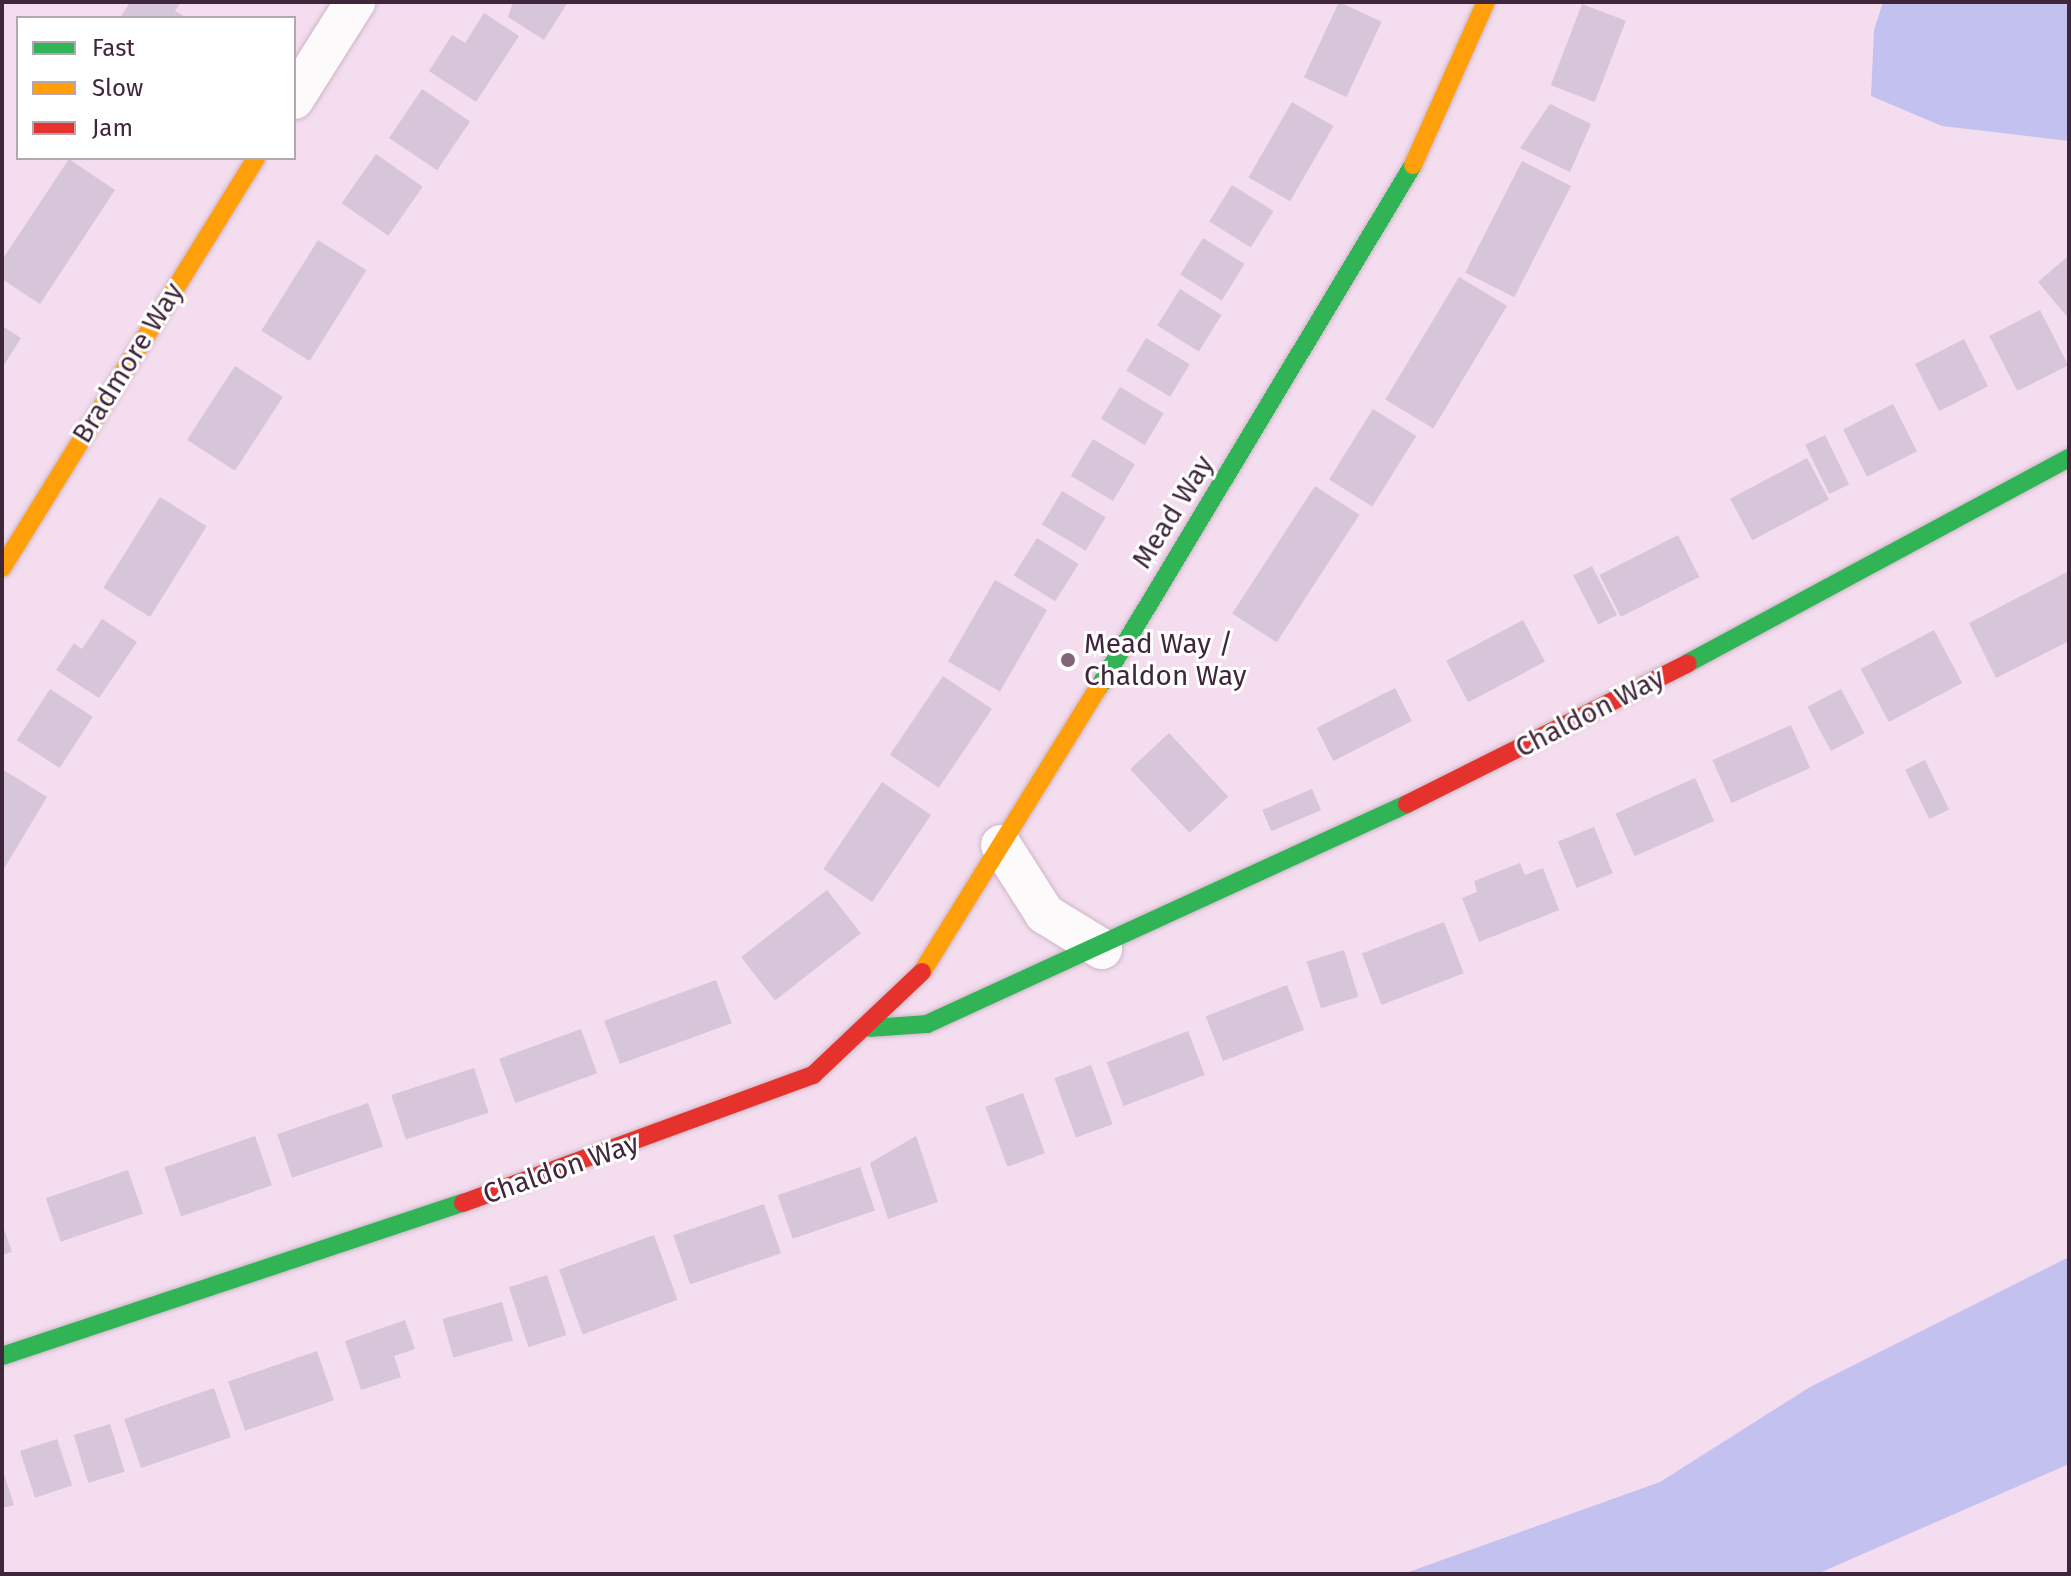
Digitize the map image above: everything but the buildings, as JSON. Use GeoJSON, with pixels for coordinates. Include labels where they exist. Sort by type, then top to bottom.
{"type":"FeatureCollection","features":[{"type":"Feature","properties":{"kind":"street"},"geometry":{"type":"LineString","coordinates":[[296,96],[355,2]]}},
{"type":"Feature","properties":{"kind":"street","name":"Mead Way"},"geometry":{"type":"LineString","coordinates":[[870,1028],[928,965],[1352,276],[1442,114],[1486,2]]}},
{"type":"Feature","properties":{"kind":"street","name":"Bradmore Way"},"geometry":{"type":"LineString","coordinates":[[2,568],[255,160]]}},
{"type":"Feature","properties":{"kind":"street","name":"Chaldon Way"},"geometry":{"type":"LineString","coordinates":[[2,1356],[590,1160],[813,1075],[870,1028],[927,1024],[1102,949],[1583,720],[2069,458]]}},
{"type":"Feature","properties":{"kind":"street"},"geometry":{"type":"LineString","coordinates":[[1001,845],[1045,914],[1102,949]]}},
{"type":"Feature","properties":{"kind":"shaded area"},"geometry":{"type":"Polygon","coordinates":[[[1883,2],[2069,2],[2069,141],[1942,126],[1871,96],[1874,30],[1883,2]]]}},
{"type":"Feature","properties":{"kind":"shaded area"},"geometry":{"type":"Polygon","coordinates":[[[2069,1257],[2069,1464],[1817,1574],[1403,1574],[1660,1482],[1810,1387],[2069,1257]]]}},
{"type":"Feature","properties":{"kind":"traffic: fast"},"geometry":{"type":"LineString","coordinates":[[1099,687],[1413,165]]}},
{"type":"Feature","properties":{"kind":"traffic: fast"},"geometry":{"type":"LineString","coordinates":[[1688,663],[2069,458]]}},
{"type":"Feature","properties":{"kind":"traffic: fast"},"geometry":{"type":"LineString","coordinates":[[870,1028],[927,1024],[1407,804]]}},
{"type":"Feature","properties":{"kind":"traffic: fast"},"geometry":{"type":"LineString","coordinates":[[2,1356],[463,1203]]}},
{"type":"Feature","properties":{"kind":"traffic: slow"},"geometry":{"type":"LineString","coordinates":[[1413,165],[1486,2]]}},
{"type":"Feature","properties":{"kind":"traffic: slow"},"geometry":{"type":"LineString","coordinates":[[2,568],[255,160]]}},
{"type":"Feature","properties":{"kind":"traffic: slow"},"geometry":{"type":"LineString","coordinates":[[922,972],[1099,687]]}},
{"type":"Feature","properties":{"kind":"traffic: jam"},"geometry":{"type":"LineString","coordinates":[[1407,804],[1688,663]]}},
{"type":"Feature","properties":{"kind":"traffic: jam"},"geometry":{"type":"LineString","coordinates":[[463,1203],[813,1075],[922,972]]}},
{"type":"Feature","properties":{"kind":"place","name":"Mead Way / Chaldon Way"},"geometry":{"type":"Point","coordinates":[1068,660]}}]}
